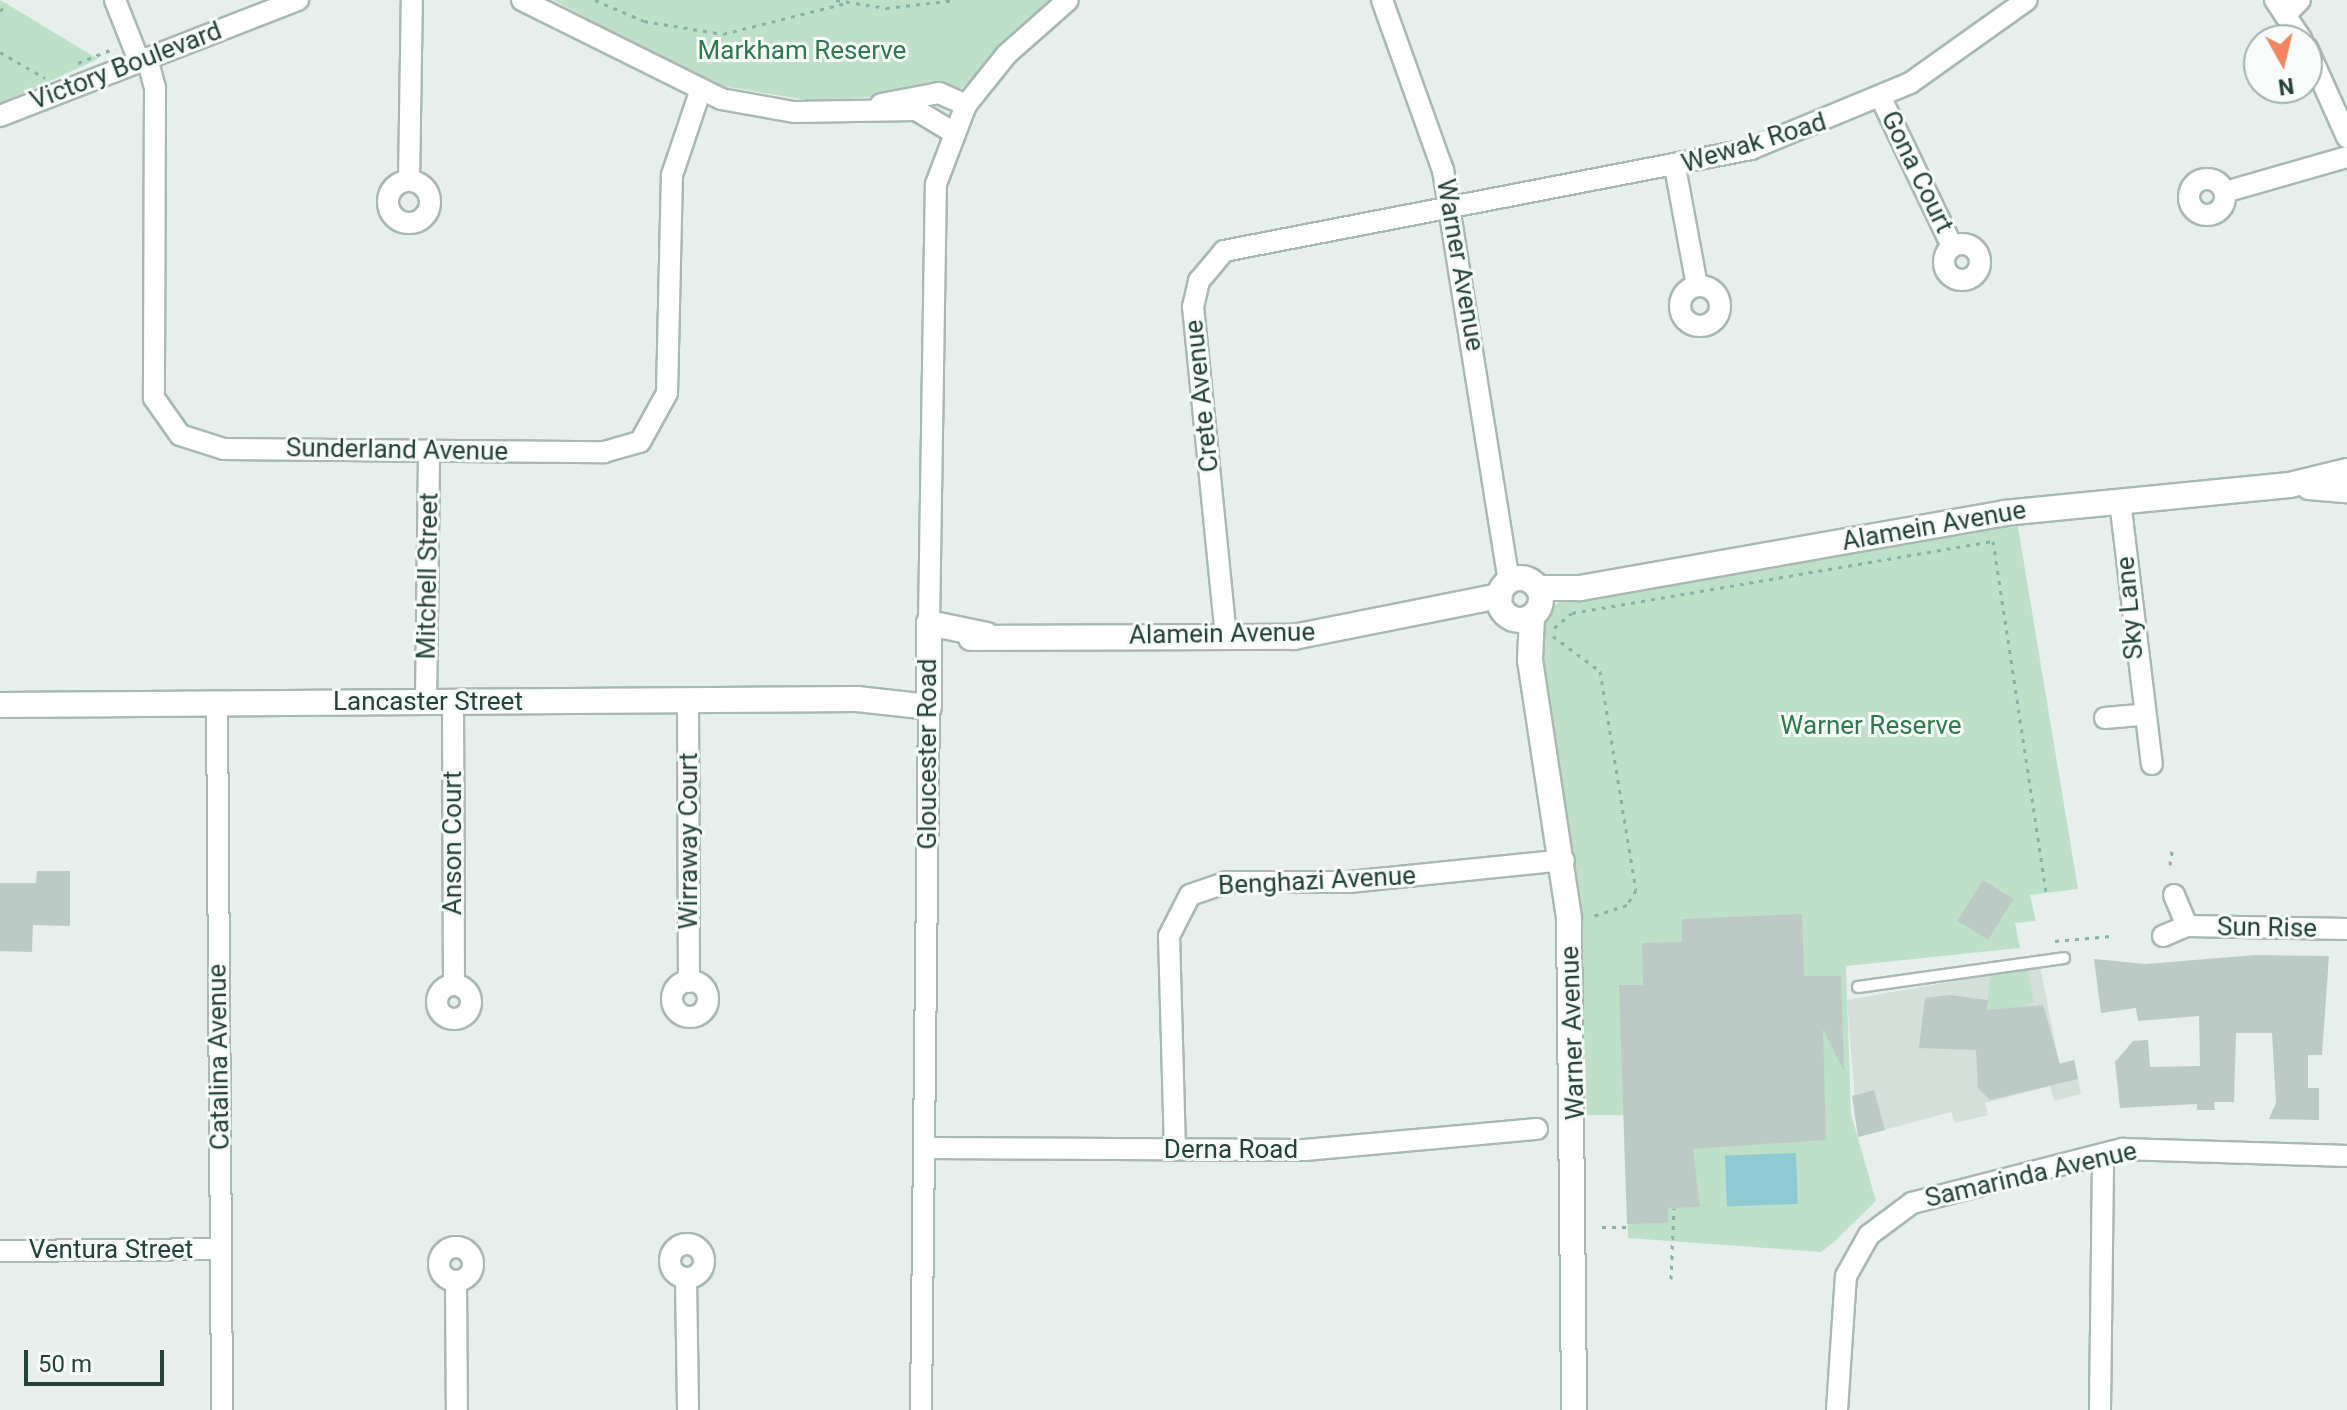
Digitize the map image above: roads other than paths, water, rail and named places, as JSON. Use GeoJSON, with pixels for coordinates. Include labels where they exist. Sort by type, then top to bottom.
{"type":"FeatureCollection","features":[{"type":"Feature","properties":{"kind":"street","name":"Sunderland Avenue"},"geometry":{"type":"LineString","coordinates":[[115,0],[155,87],[153,389],[166,423],[207,447],[604,452],[630,448],[650,432],[669,380],[673,167],[700,92]]}},
{"type":"Feature","properties":{"kind":"street","name":"Victory Boulevard"},"geometry":{"type":"LineString","coordinates":[[0,116],[143,60],[270,5],[298,0]]}},
{"type":"Feature","properties":{"kind":"street"},"geometry":{"type":"LineString","coordinates":[[409,181],[412,0]]}},
{"type":"Feature","properties":{"kind":"street"},"geometry":{"type":"LineString","coordinates":[[522,0],[700,92],[794,112],[916,110],[951,131]]}},
{"type":"Feature","properties":{"kind":"street"},"geometry":{"type":"LineString","coordinates":[[866,109],[932,93],[966,105],[1007,54],[1068,0]]}},
{"type":"Feature","properties":{"kind":"street","name":"Warner Avenue"},"geometry":{"type":"LineString","coordinates":[[1382,0],[1428,117],[1449,206],[1564,860],[1569,919],[1574,1410]]}},
{"type":"Feature","properties":{"kind":"street","name":"Wewak Road"},"geometry":{"type":"LineString","coordinates":[[1449,206],[1675,167],[1790,137],[1881,98],[2027,0]]}},
{"type":"Feature","properties":{"kind":"street"},"geometry":{"type":"LineString","coordinates":[[2287,5],[2295,24]]}},
{"type":"Feature","properties":{"kind":"street"},"geometry":{"type":"LineString","coordinates":[[2323,84],[2347,137]]}},
{"type":"Feature","properties":{"kind":"street","name":"Gona Court"},"geometry":{"type":"LineString","coordinates":[[1881,98],[1952,246]]}},
{"type":"Feature","properties":{"kind":"street","name":"Gloucester Road"},"geometry":{"type":"LineString","coordinates":[[921,1410],[933,205],[951,131],[966,105]]}},
{"type":"Feature","properties":{"kind":"street"},"geometry":{"type":"LineString","coordinates":[[2225,192],[2347,157]]}},
{"type":"Feature","properties":{"kind":"street"},"geometry":{"type":"LineString","coordinates":[[1675,167],[1697,286]]}},
{"type":"Feature","properties":{"kind":"street","name":"Crete Avenue"},"geometry":{"type":"LineString","coordinates":[[1226,637],[1195,330],[1199,281],[1236,245],[1449,206]]}},
{"type":"Feature","properties":{"kind":"street","name":"Mitchell Street"},"geometry":{"type":"LineString","coordinates":[[426,702],[429,450]]}},
{"type":"Feature","properties":{"kind":"street","name":"Alamein Avenue"},"geometry":{"type":"LineString","coordinates":[[929,634],[1294,637],[1520,600],[2004,513],[2290,485],[2347,471]]}},
{"type":"Feature","properties":{"kind":"street","name":"Alamein Avenue"},"geometry":{"type":"LineString","coordinates":[[2290,485],[2347,490]]}},
{"type":"Feature","properties":{"kind":"street","name":"Sky Lane"},"geometry":{"type":"LineString","coordinates":[[2120,501],[2142,715],[2152,764]]}},
{"type":"Feature","properties":{"kind":"street","name":"Wirraway Court"},"geometry":{"type":"LineString","coordinates":[[688,700],[689,982]]}},
{"type":"Feature","properties":{"kind":"street","name":"Lancaster Street"},"geometry":{"type":"LineString","coordinates":[[0,705],[929,700]]}},
{"type":"Feature","properties":{"kind":"street","name":"Anson Court"},"geometry":{"type":"LineString","coordinates":[[453,702],[454,985]]}},
{"type":"Feature","properties":{"kind":"street","name":"Catalina Avenue"},"geometry":{"type":"LineString","coordinates":[[217,703],[222,1410]]}},
{"type":"Feature","properties":{"kind":"street"},"geometry":{"type":"LineString","coordinates":[[2105,718],[2142,715]]}},
{"type":"Feature","properties":{"kind":"street","name":"Benghazi Avenue"},"geometry":{"type":"LineString","coordinates":[[1175,1150],[1169,936],[1190,895],[1227,882],[1349,882],[1564,860]]}},
{"type":"Feature","properties":{"kind":"street","name":"Sun Rise"},"geometry":{"type":"LineString","coordinates":[[2174,895],[2187,926]]}},
{"type":"Feature","properties":{"kind":"street","name":"Sun Rise"},"geometry":{"type":"LineString","coordinates":[[2163,936],[2187,926],[2347,929]]}},
{"type":"Feature","properties":{"kind":"street","name":"Derna Road"},"geometry":{"type":"LineString","coordinates":[[925,1148],[1329,1149],[1537,1129]]}},
{"type":"Feature","properties":{"kind":"street","name":"Samarinda Avenue"},"geometry":{"type":"LineString","coordinates":[[1837,1410],[1840,1297],[1852,1261],[1883,1222],[1929,1197],[2103,1154],[2291,1149],[2347,1142]]}},
{"type":"Feature","properties":{"kind":"street","name":"Samarinda Avenue"},"geometry":{"type":"LineString","coordinates":[[2291,1149],[2347,1156]]}},
{"type":"Feature","properties":{"kind":"street"},"geometry":{"type":"LineString","coordinates":[[2100,1410],[2103,1154]]}},
{"type":"Feature","properties":{"kind":"street","name":"Ventura Street"},"geometry":{"type":"LineString","coordinates":[[0,1251],[221,1249]]}},
{"type":"Feature","properties":{"kind":"street"},"geometry":{"type":"LineString","coordinates":[[686,1279],[688,1410]]}},
{"type":"Feature","properties":{"kind":"street"},"geometry":{"type":"LineString","coordinates":[[456,1281],[457,1410]]}},
{"type":"Feature","properties":{"kind":"lane"},"geometry":{"type":"LineString","coordinates":[[1858,987],[2064,958]]}},
{"type":"Feature","properties":{"kind":"water"},"geometry":{"type":"Polygon","coordinates":[[[1796,1153],[1798,1204],[1727,1206],[1725,1155],[1796,1153]]]}},
{"type":"Feature","properties":{"kind":"park label","name":"Markham Reserve"},"geometry":{"type":"Point","coordinates":[802,51]}},
{"type":"Feature","properties":{"kind":"park label","name":"Warner Reserve"},"geometry":{"type":"Point","coordinates":[1871,726]}}]}
